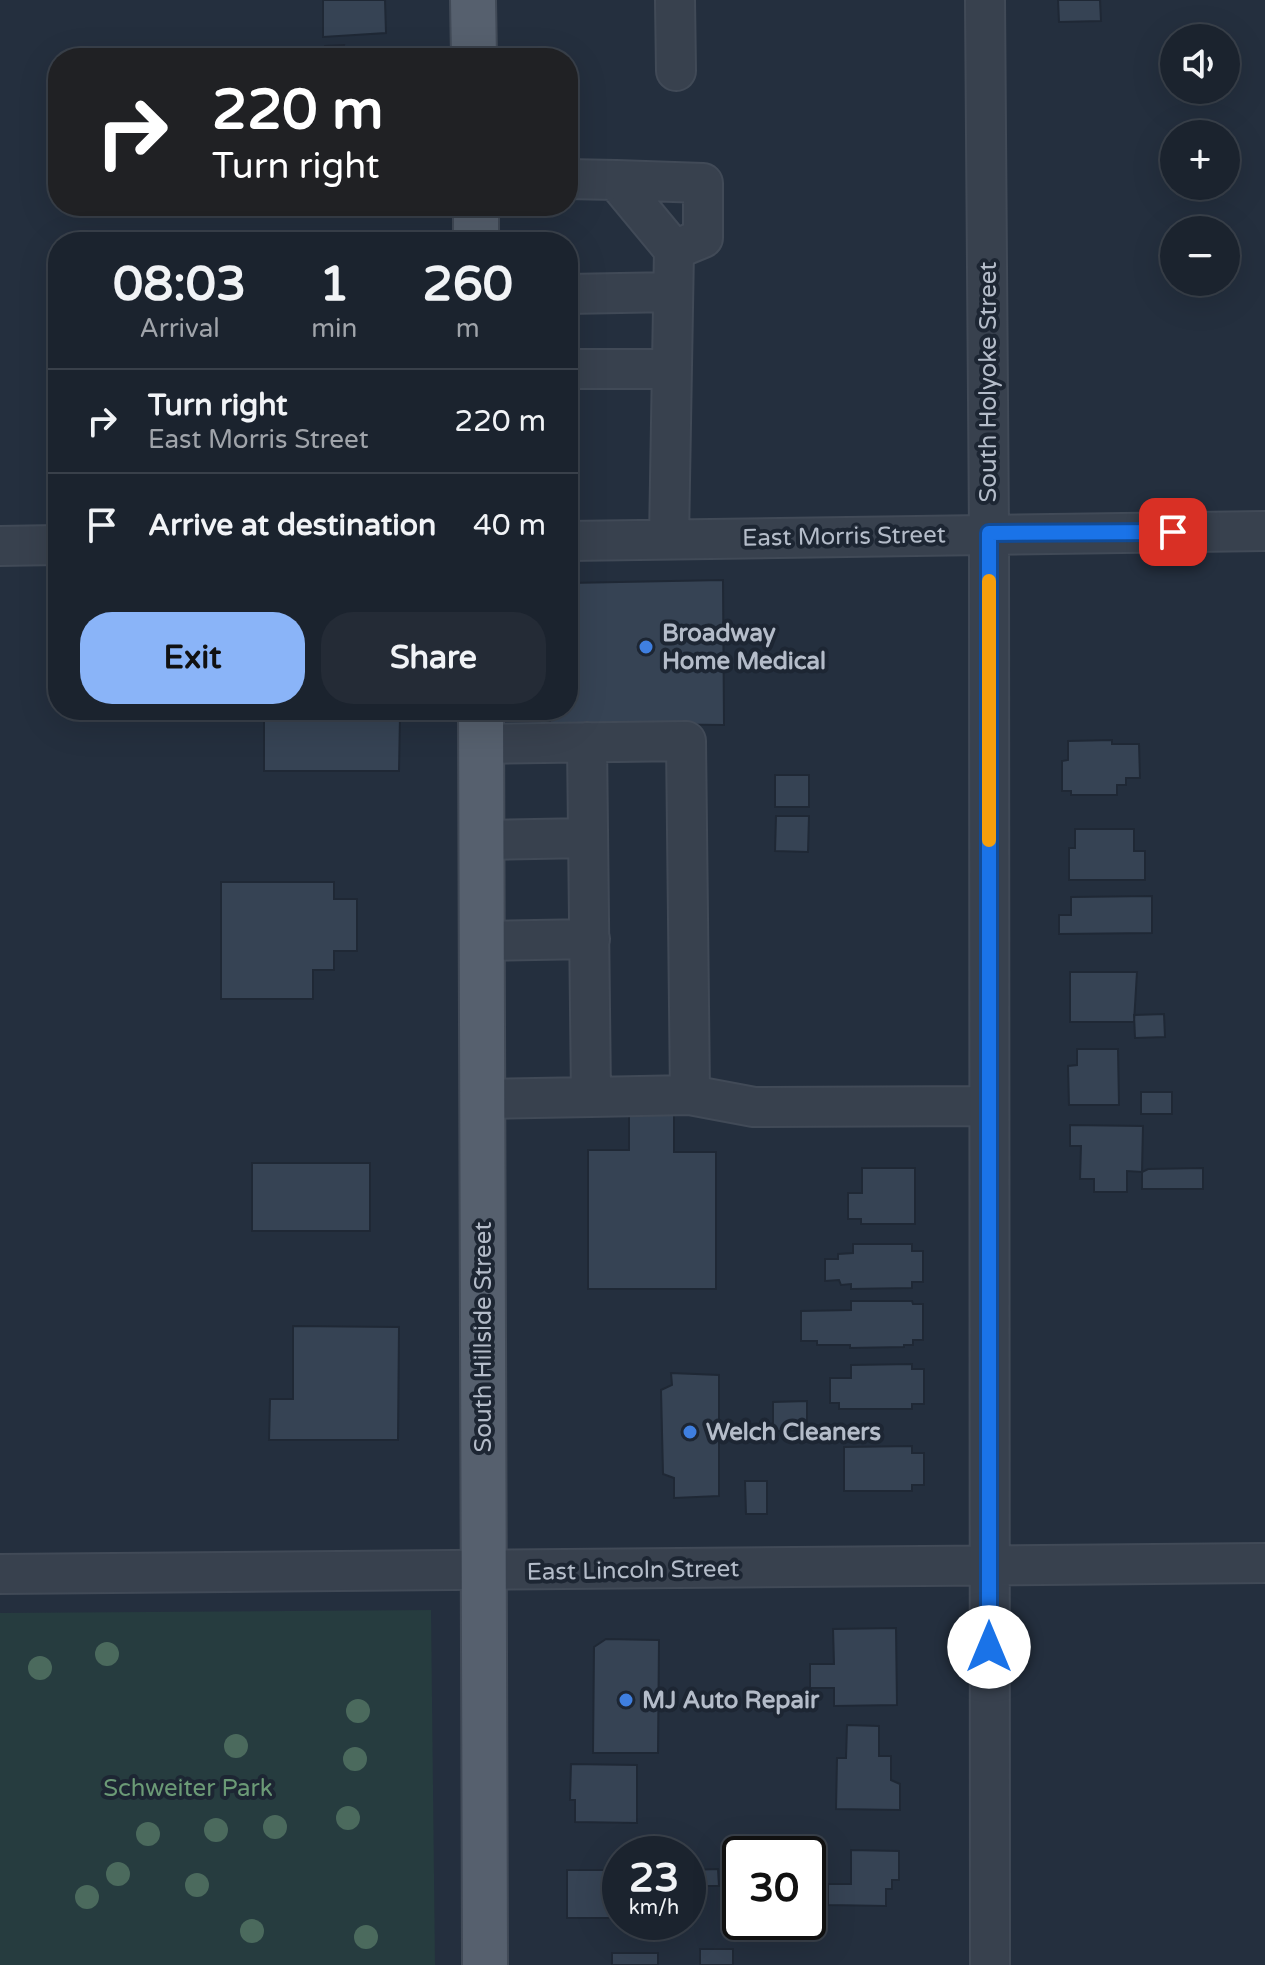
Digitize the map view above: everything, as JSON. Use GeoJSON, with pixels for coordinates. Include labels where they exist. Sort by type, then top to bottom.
{"type":"FeatureCollection","features":[{"type":"Feature","properties":{"kind":"main road"},"geometry":{"type":"LineString","coordinates":[[473,0],[474,48]]}},
{"type":"Feature","properties":{"kind":"main road","name":"South Hillside Street"},"geometry":{"type":"LineString","coordinates":[[481,727],[485,1965]]}},
{"type":"Feature","properties":{"kind":"street"},"geometry":{"type":"LineString","coordinates":[[675,0],[676,71]]}},
{"type":"Feature","properties":{"kind":"street","name":"South Holyoke Street"},"geometry":{"type":"LineString","coordinates":[[985,0],[989,533],[990,1965]]}},
{"type":"Feature","properties":{"kind":"street"},"geometry":{"type":"LineString","coordinates":[[578,179],[703,183],[703,238],[674,250]]}},
{"type":"Feature","properties":{"kind":"street"},"geometry":{"type":"LineString","coordinates":[[616,180],[674,250],[669,539]]}},
{"type":"Feature","properties":{"kind":"street"},"geometry":{"type":"LineString","coordinates":[[578,294],[673,292]]}},
{"type":"Feature","properties":{"kind":"street"},"geometry":{"type":"LineString","coordinates":[[578,369],[672,369]]}},
{"type":"Feature","properties":{"kind":"street","name":"East Morris Street"},"geometry":{"type":"LineString","coordinates":[[578,541],[1265,531]]}},
{"type":"Feature","properties":{"kind":"street"},"geometry":{"type":"LineString","coordinates":[[0,546],[48,545]]}},
{"type":"Feature","properties":{"kind":"street"},"geometry":{"type":"LineString","coordinates":[[481,727],[587,742],[686,741],[690,1095]]}},
{"type":"Feature","properties":{"kind":"street"},"geometry":{"type":"LineString","coordinates":[[587,742],[591,1097]]}},
{"type":"Feature","properties":{"kind":"street"},"geometry":{"type":"LineString","coordinates":[[481,840],[588,838]]}},
{"type":"Feature","properties":{"kind":"street"},"geometry":{"type":"LineString","coordinates":[[481,941],[590,939]]}},
{"type":"Feature","properties":{"kind":"street"},"geometry":{"type":"LineString","coordinates":[[482,1099],[690,1095],[754,1107],[989,1106]]}},
{"type":"Feature","properties":{"kind":"street","name":"East Lincoln Street"},"geometry":{"type":"LineString","coordinates":[[0,1574],[1265,1563]]}},
{"type":"Feature","properties":{"kind":"green space","name":"Schweiter Park"},"geometry":{"type":"Polygon","coordinates":[[[431,1610],[435,1965],[0,1965],[0,1613],[431,1610]]]}},
{"type":"Feature","properties":{"kind":"building"},"geometry":{"type":"Polygon","coordinates":[[[323,0],[385,0],[386,33],[323,37],[323,0]]]}},
{"type":"Feature","properties":{"kind":"building"},"geometry":{"type":"Polygon","coordinates":[[[1058,0],[1100,0],[1101,21],[1059,22],[1058,0]]]}},
{"type":"Feature","properties":{"kind":"building"},"geometry":{"type":"Polygon","coordinates":[[[344,45],[343,48],[325,46],[344,45]]]}},
{"type":"Feature","properties":{"kind":"building","name":"Broadway Home Medical"},"geometry":{"type":"Polygon","coordinates":[[[723,580],[724,725],[550,723],[550,720],[578,720],[578,583],[723,580]]]}},
{"type":"Feature","properties":{"kind":"building"},"geometry":{"type":"Polygon","coordinates":[[[264,720],[400,720],[399,771],[264,771],[264,720]]]}},
{"type":"Feature","properties":{"kind":"building"},"geometry":{"type":"Polygon","coordinates":[[[1112,740],[1112,744],[1139,744],[1140,778],[1126,778],[1126,785],[1117,785],[1117,795],[1071,795],[1071,791],[1062,791],[1062,761],[1068,760],[1068,741],[1112,740]]]}},
{"type":"Feature","properties":{"kind":"building"},"geometry":{"type":"Polygon","coordinates":[[[775,775],[809,775],[809,807],[775,807],[775,775]]]}},
{"type":"Feature","properties":{"kind":"building"},"geometry":{"type":"Polygon","coordinates":[[[776,816],[809,816],[808,852],[775,851],[776,816]]]}},
{"type":"Feature","properties":{"kind":"building"},"geometry":{"type":"Polygon","coordinates":[[[1075,829],[1134,829],[1134,851],[1145,851],[1145,880],[1069,880],[1069,848],[1075,848],[1075,829]]]}},
{"type":"Feature","properties":{"kind":"building"},"geometry":{"type":"Polygon","coordinates":[[[221,882],[334,882],[334,899],[357,899],[357,951],[334,951],[334,970],[313,970],[313,999],[221,999],[221,882]]]}},
{"type":"Feature","properties":{"kind":"building"},"geometry":{"type":"Polygon","coordinates":[[[1152,896],[1152,933],[1059,934],[1059,915],[1071,915],[1071,897],[1152,896]]]}},
{"type":"Feature","properties":{"kind":"building"},"geometry":{"type":"Polygon","coordinates":[[[1070,972],[1137,972],[1134,1022],[1070,1022],[1070,972]]]}},
{"type":"Feature","properties":{"kind":"building"},"geometry":{"type":"Polygon","coordinates":[[[1164,1014],[1165,1037],[1135,1038],[1134,1015],[1164,1014]]]}},
{"type":"Feature","properties":{"kind":"building"},"geometry":{"type":"Polygon","coordinates":[[[1077,1049],[1118,1049],[1119,1105],[1069,1105],[1068,1066],[1077,1065],[1077,1049]]]}},
{"type":"Feature","properties":{"kind":"building"},"geometry":{"type":"Polygon","coordinates":[[[1141,1092],[1172,1092],[1172,1114],[1141,1114],[1141,1092]]]}},
{"type":"Feature","properties":{"kind":"building"},"geometry":{"type":"Polygon","coordinates":[[[629,1103],[674,1103],[674,1152],[716,1152],[716,1289],[588,1289],[588,1150],[629,1150],[629,1103]]]}},
{"type":"Feature","properties":{"kind":"building"},"geometry":{"type":"Polygon","coordinates":[[[1070,1125],[1143,1126],[1142,1172],[1127,1171],[1127,1192],[1094,1192],[1094,1179],[1080,1179],[1081,1146],[1070,1146],[1070,1125]]]}},
{"type":"Feature","properties":{"kind":"building"},"geometry":{"type":"Polygon","coordinates":[[[252,1163],[370,1163],[370,1231],[252,1231],[252,1163]]]}},
{"type":"Feature","properties":{"kind":"building"},"geometry":{"type":"Polygon","coordinates":[[[862,1168],[915,1168],[915,1224],[861,1224],[861,1219],[848,1219],[848,1193],[862,1193],[862,1168]]]}},
{"type":"Feature","properties":{"kind":"building"},"geometry":{"type":"Polygon","coordinates":[[[1203,1168],[1203,1189],[1142,1189],[1142,1172],[1148,1169],[1203,1168]]]}},
{"type":"Feature","properties":{"kind":"building"},"geometry":{"type":"Polygon","coordinates":[[[853,1244],[912,1244],[912,1251],[923,1251],[923,1282],[912,1282],[912,1288],[851,1289],[851,1284],[841,1285],[839,1280],[825,1281],[825,1259],[838,1259],[838,1254],[853,1253],[853,1244]]]}},
{"type":"Feature","properties":{"kind":"building"},"geometry":{"type":"Polygon","coordinates":[[[851,1301],[912,1301],[913,1304],[923,1304],[923,1340],[913,1340],[913,1345],[904,1347],[850,1348],[850,1345],[817,1345],[817,1341],[801,1341],[801,1311],[851,1310],[851,1301]]]}},
{"type":"Feature","properties":{"kind":"building"},"geometry":{"type":"Polygon","coordinates":[[[293,1326],[399,1327],[398,1440],[269,1440],[270,1399],[293,1399],[293,1326]]]}},
{"type":"Feature","properties":{"kind":"building"},"geometry":{"type":"Polygon","coordinates":[[[912,1364],[912,1369],[924,1369],[924,1404],[912,1404],[912,1409],[839,1409],[839,1403],[830,1403],[830,1378],[851,1378],[851,1365],[912,1364]]]}},
{"type":"Feature","properties":{"kind":"building","name":"Welch Cleaners"},"geometry":{"type":"Polygon","coordinates":[[[671,1373],[719,1375],[719,1496],[674,1498],[674,1478],[663,1474],[661,1390],[672,1385],[671,1373]]]}},
{"type":"Feature","properties":{"kind":"building"},"geometry":{"type":"Polygon","coordinates":[[[807,1401],[807,1431],[773,1431],[773,1402],[807,1401]]]}},
{"type":"Feature","properties":{"kind":"building"},"geometry":{"type":"Polygon","coordinates":[[[912,1446],[912,1453],[924,1453],[924,1485],[912,1485],[912,1491],[844,1491],[844,1447],[912,1446]]]}},
{"type":"Feature","properties":{"kind":"building"},"geometry":{"type":"Polygon","coordinates":[[[745,1481],[767,1481],[767,1514],[746,1514],[745,1481]]]}},
{"type":"Feature","properties":{"kind":"building"},"geometry":{"type":"Polygon","coordinates":[[[896,1628],[897,1705],[834,1706],[834,1688],[810,1688],[810,1664],[834,1664],[833,1629],[896,1628]]]}},
{"type":"Feature","properties":{"kind":"building","name":"MJ Auto Repair"},"geometry":{"type":"Polygon","coordinates":[[[606,1639],[659,1640],[658,1753],[593,1753],[594,1647],[606,1639]]]}},
{"type":"Feature","properties":{"kind":"building"},"geometry":{"type":"Polygon","coordinates":[[[847,1725],[879,1726],[879,1756],[891,1756],[891,1780],[900,1784],[900,1810],[836,1809],[837,1758],[846,1758],[847,1725]]]}},
{"type":"Feature","properties":{"kind":"building"},"geometry":{"type":"Polygon","coordinates":[[[571,1764],[637,1765],[637,1823],[575,1822],[575,1800],[570,1800],[571,1764]]]}},
{"type":"Feature","properties":{"kind":"building"},"geometry":{"type":"Polygon","coordinates":[[[851,1850],[899,1851],[899,1880],[892,1880],[892,1889],[886,1889],[886,1906],[828,1905],[828,1884],[851,1884],[851,1850]]]}},
{"type":"Feature","properties":{"kind":"building"},"geometry":{"type":"Polygon","coordinates":[[[706,1869],[718,1869],[719,1886],[706,1886],[706,1869]]]}},
{"type":"Feature","properties":{"kind":"building"},"geometry":{"type":"Polygon","coordinates":[[[567,1870],[602,1870],[602,1918],[567,1918],[567,1870]]]}},
{"type":"Feature","properties":{"kind":"building"},"geometry":{"type":"Polygon","coordinates":[[[700,1949],[733,1949],[733,1965],[700,1965],[700,1949]]]}},
{"type":"Feature","properties":{"kind":"building"},"geometry":{"type":"Polygon","coordinates":[[[612,1953],[658,1953],[658,1965],[612,1965],[612,1953]]]}},
{"type":"Feature","properties":{"kind":"slow traffic"},"geometry":{"type":"LineString","coordinates":[[989,581],[989,840]]}},
{"type":"Feature","properties":{"kind":"place","name":"Broadway Home Medical"},"geometry":{"type":"Point","coordinates":[646,647]}},
{"type":"Feature","properties":{"kind":"place","name":"Welch Cleaners"},"geometry":{"type":"Point","coordinates":[690,1432]}},
{"type":"Feature","properties":{"kind":"place","name":"MJ Auto Repair"},"geometry":{"type":"Point","coordinates":[626,1700]}},
{"type":"Feature","properties":{"kind":"route"},"geometry":{"type":"LineString","coordinates":[[989,1647],[989,533],[1173,532]]}}]}
